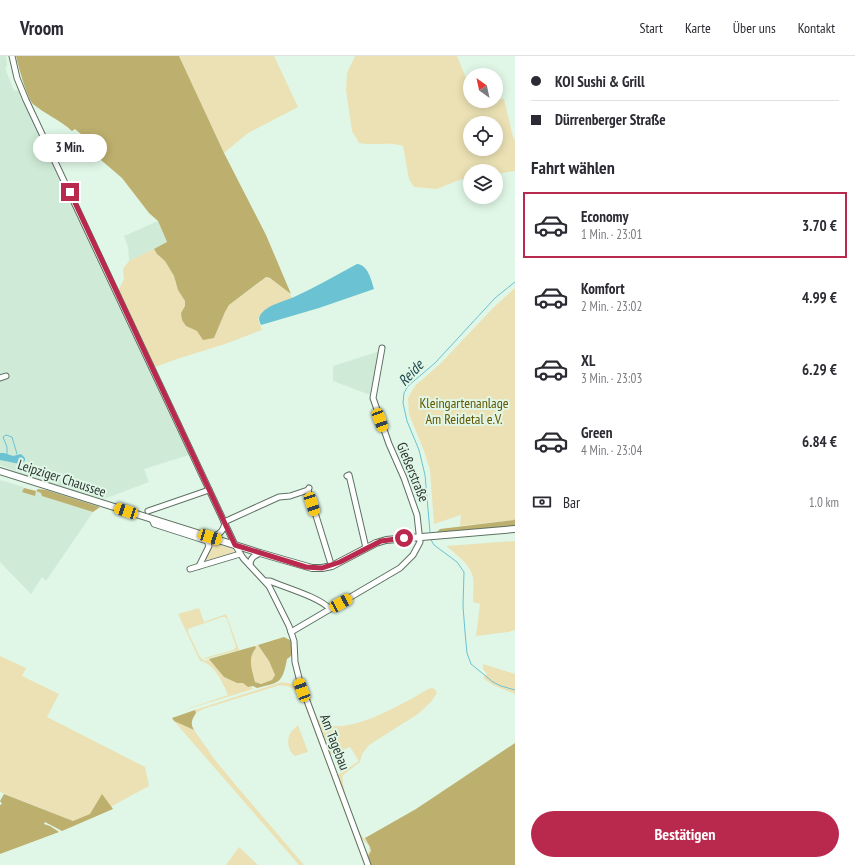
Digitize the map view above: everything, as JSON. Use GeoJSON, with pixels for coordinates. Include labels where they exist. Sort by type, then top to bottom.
{"type":"FeatureCollection","features":[{"type":"Feature","properties":{"kind":"main road","name":"Leipziger Chaussee"},"geometry":{"type":"LineString","coordinates":[[0,471],[152,519],[209,539],[235,545],[306,567],[322,568],[336,564],[376,543],[386,540],[515,529]]}},
{"type":"Feature","properties":{"kind":"street","name":"Am Tagebau"},"geometry":{"type":"LineString","coordinates":[[12,56],[17,78],[26,100],[235,545],[240,554],[269,586],[291,632],[294,641],[295,662],[300,682],[368,865]]}},
{"type":"Feature","properties":{"kind":"street","name":"Gießerstraße"},"geometry":{"type":"LineString","coordinates":[[382,348],[373,398],[389,444],[404,478],[417,515],[419,537]]}},
{"type":"Feature","properties":{"kind":"street"},"geometry":{"type":"LineString","coordinates":[[347,476],[349,475],[366,548]]}},
{"type":"Feature","properties":{"kind":"street"},"geometry":{"type":"LineString","coordinates":[[199,566],[209,546],[209,539],[221,533],[224,522],[279,497],[308,489],[330,561]]}},
{"type":"Feature","properties":{"kind":"street"},"geometry":{"type":"LineString","coordinates":[[148,511],[209,490]]}},
{"type":"Feature","properties":{"kind":"street"},"geometry":{"type":"LineString","coordinates":[[291,632],[400,568],[419,547],[419,537]]}},
{"type":"Feature","properties":{"kind":"street"},"geometry":{"type":"LineString","coordinates":[[250,565],[251,559],[260,553]]}},
{"type":"Feature","properties":{"kind":"street"},"geometry":{"type":"LineString","coordinates":[[190,569],[240,554]]}},
{"type":"Feature","properties":{"kind":"street"},"geometry":{"type":"LineString","coordinates":[[265,581],[270,581],[311,597],[328,606],[330,609]]}},
{"type":"Feature","properties":{"kind":"shaded area"},"geometry":{"type":"Polygon","coordinates":[[[0,56],[6,56],[7,66],[5,68],[14,91],[19,90],[154,375],[189,455],[144,469],[149,482],[104,499],[104,501],[30,477],[0,465],[0,56]]]}},
{"type":"Feature","properties":{"kind":"shaded area"},"geometry":{"type":"Polygon","coordinates":[[[16,56],[179,56],[224,153],[266,235],[291,294],[270,278],[266,277],[229,305],[214,338],[203,340],[197,331],[186,326],[182,320],[181,313],[185,306],[185,301],[178,290],[174,276],[165,261],[154,249],[167,242],[158,221],[149,213],[122,178],[101,160],[94,145],[75,129],[72,131],[33,104],[26,89],[16,56]]]}},
{"type":"Feature","properties":{"kind":"shaded area"},"geometry":{"type":"Polygon","coordinates":[[[158,221],[167,243],[129,261],[128,247],[124,236],[158,221]]]}},
{"type":"Feature","properties":{"kind":"shaded area"},"geometry":{"type":"Polygon","coordinates":[[[380,351],[370,395],[333,381],[333,366],[380,351]]]}},
{"type":"Feature","properties":{"kind":"shaded area"},"geometry":{"type":"Polygon","coordinates":[[[0,480],[24,487],[22,492],[36,491],[41,493],[43,496],[93,512],[46,581],[42,577],[31,594],[0,562],[0,480]]]}},
{"type":"Feature","properties":{"kind":"shaded area"},"geometry":{"type":"Polygon","coordinates":[[[24,488],[36,491],[35,496],[22,492],[24,488]]]}},
{"type":"Feature","properties":{"kind":"shaded area"},"geometry":{"type":"Polygon","coordinates":[[[38,489],[46,490],[100,507],[93,512],[42,496],[41,493],[36,491],[38,489]]]}},
{"type":"Feature","properties":{"kind":"shaded area"},"geometry":{"type":"Polygon","coordinates":[[[515,519],[515,526],[437,532],[440,529],[515,519]]]}},
{"type":"Feature","properties":{"kind":"shaded area"},"geometry":{"type":"Polygon","coordinates":[[[284,637],[292,641],[293,649],[290,657],[287,659],[281,678],[275,683],[257,688],[253,686],[248,687],[243,683],[237,683],[224,677],[209,659],[255,646],[256,648],[253,652],[251,660],[252,668],[255,682],[261,684],[272,680],[275,675],[269,661],[258,645],[284,637]]]}},
{"type":"Feature","properties":{"kind":"shaded area"},"geometry":{"type":"Polygon","coordinates":[[[195,710],[196,713],[192,723],[194,730],[174,721],[172,718],[195,710]]]}},
{"type":"Feature","properties":{"kind":"shaded area"},"geometry":{"type":"Polygon","coordinates":[[[515,743],[515,865],[371,865],[368,856],[371,851],[365,838],[416,809],[515,743]]]}},
{"type":"Feature","properties":{"kind":"shaded area"},"geometry":{"type":"Polygon","coordinates":[[[4,794],[73,821],[90,814],[102,794],[113,809],[62,831],[45,822],[44,824],[59,832],[0,854],[0,805],[2,804],[0,801],[4,794]]]}},
{"type":"Feature","properties":{"kind":"green space"},"geometry":{"type":"Polygon","coordinates":[[[179,56],[274,56],[298,107],[248,133],[224,153],[179,56]]]}},
{"type":"Feature","properties":{"kind":"green space"},"geometry":{"type":"Polygon","coordinates":[[[355,56],[457,56],[463,71],[463,108],[503,108],[504,99],[515,140],[515,171],[503,173],[503,164],[463,164],[463,179],[437,189],[414,187],[409,179],[403,146],[392,144],[359,143],[352,131],[346,90],[347,73],[355,56]]]}},
{"type":"Feature","properties":{"kind":"green space"},"geometry":{"type":"Polygon","coordinates":[[[154,249],[165,261],[174,276],[178,290],[185,301],[185,306],[181,313],[186,326],[214,338],[229,305],[262,279],[266,277],[285,288],[292,298],[268,308],[258,319],[262,330],[155,367],[118,291],[124,279],[123,269],[129,261],[154,249]]]}},
{"type":"Feature","properties":{"kind":"green space","name":"Kleingartenanlage Am Reidetal e.V."},"geometry":{"type":"Polygon","coordinates":[[[515,288],[515,519],[460,526],[461,515],[434,524],[430,470],[409,414],[408,398],[415,386],[441,363],[493,308],[515,288]]]}},
{"type":"Feature","properties":{"kind":"green space"},"geometry":{"type":"Polygon","coordinates":[[[515,541],[515,630],[476,636],[480,604],[473,602],[473,577],[466,564],[446,546],[515,541]]]}},
{"type":"Feature","properties":{"kind":"green space"},"geometry":{"type":"Polygon","coordinates":[[[211,542],[234,550],[233,553],[205,561],[212,545],[211,542]]]}},
{"type":"Feature","properties":{"kind":"green space"},"geometry":{"type":"Polygon","coordinates":[[[199,608],[204,622],[226,614],[239,650],[204,658],[233,650],[236,647],[227,619],[222,617],[188,629],[200,657],[205,661],[209,659],[224,677],[237,683],[243,683],[248,687],[251,686],[253,689],[178,712],[228,695],[221,679],[214,669],[210,665],[200,661],[178,614],[199,608]]]}},
{"type":"Feature","properties":{"kind":"green space"},"geometry":{"type":"Polygon","coordinates":[[[258,645],[269,661],[275,675],[272,680],[261,684],[255,682],[251,664],[253,653],[256,649],[255,646],[258,645]]]}},
{"type":"Feature","properties":{"kind":"green space"},"geometry":{"type":"Polygon","coordinates":[[[0,656],[26,668],[22,676],[59,694],[47,717],[145,767],[149,786],[112,806],[73,821],[0,792],[0,656]]]}},
{"type":"Feature","properties":{"kind":"green space"},"geometry":{"type":"Polygon","coordinates":[[[483,664],[515,674],[515,694],[493,685],[483,678],[487,674],[483,669],[483,664]]]}},
{"type":"Feature","properties":{"kind":"green space"},"geometry":{"type":"Polygon","coordinates":[[[282,682],[299,685],[366,865],[364,865],[302,698],[297,692],[285,686],[277,686],[203,709],[196,713],[195,710],[282,682]]]}},
{"type":"Feature","properties":{"kind":"green space"},"geometry":{"type":"Polygon","coordinates":[[[432,688],[435,689],[437,693],[431,702],[418,714],[369,745],[362,754],[360,762],[343,775],[346,796],[359,831],[369,844],[371,851],[368,856],[369,859],[367,856],[369,846],[360,837],[336,776],[359,761],[350,747],[329,755],[325,746],[331,741],[330,739],[324,741],[315,718],[327,725],[340,726],[356,723],[372,718],[432,688]]]}},
{"type":"Feature","properties":{"kind":"green space"},"geometry":{"type":"Polygon","coordinates":[[[174,721],[194,730],[215,760],[304,865],[299,865],[174,721]]]}},
{"type":"Feature","properties":{"kind":"green space"},"geometry":{"type":"Polygon","coordinates":[[[298,725],[308,752],[295,756],[289,748],[288,742],[289,735],[298,725]]]}},
{"type":"Feature","properties":{"kind":"green space"},"geometry":{"type":"Polygon","coordinates":[[[239,847],[258,865],[226,865],[239,847]]]}},
{"type":"Feature","properties":{"kind":"water"},"geometry":{"type":"Polygon","coordinates":[[[357,264],[364,267],[370,277],[374,289],[319,308],[261,325],[259,317],[268,308],[290,299],[357,264]]]}},
{"type":"Feature","properties":{"kind":"water"},"geometry":{"type":"Polygon","coordinates":[[[0,453],[13,456],[21,454],[25,458],[25,461],[20,464],[0,460],[0,453]]]}},
{"type":"Feature","properties":{"kind":"waterway","name":"Reide"},"geometry":{"type":"LineString","coordinates":[[430,532],[425,475],[419,450],[407,421],[403,403],[404,393],[408,386],[435,363],[495,298],[515,282]]}},
{"type":"Feature","properties":{"kind":"waterway"},"geometry":{"type":"LineString","coordinates":[[7,454],[7,447],[3,437],[6,435],[12,437],[17,454]]}},
{"type":"Feature","properties":{"kind":"waterway","name":"Reide"},"geometry":{"type":"LineString","coordinates":[[431,540],[434,545],[457,562],[464,572],[463,606],[467,653],[471,664],[493,682],[515,690]]}},
{"type":"Feature","properties":{"kind":"route"},"geometry":{"type":"LineString","coordinates":[[70,192],[235,545],[306,567],[322,568],[332,566],[350,558],[381,541],[404,538]]}}]}
